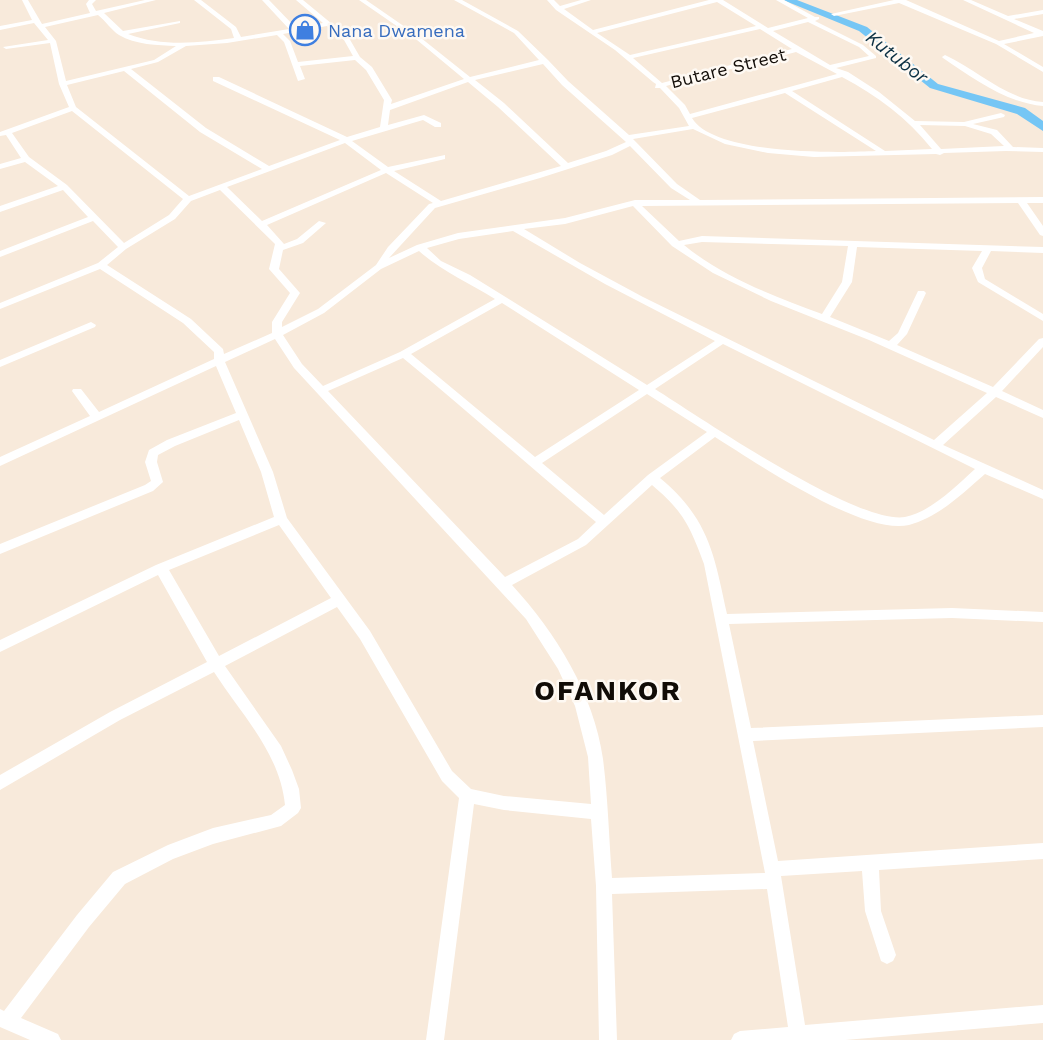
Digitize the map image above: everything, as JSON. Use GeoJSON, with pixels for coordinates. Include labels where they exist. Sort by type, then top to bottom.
{"type":"FeatureCollection","features":[{"type":"Feature","properties":{"kind":"street"},"geometry":{"type":"LineString","coordinates":[[25,0],[53,41],[63,84],[73,108],[188,199]]}},
{"type":"Feature","properties":{"kind":"street"},"geometry":{"type":"LineString","coordinates":[[93,0],[89,4],[97,14],[122,33],[142,40],[187,43],[238,39],[326,24]]}},
{"type":"Feature","properties":{"kind":"street"},"geometry":{"type":"LineString","coordinates":[[0,28],[97,14],[153,0]]}},
{"type":"Feature","properties":{"kind":"street"},"geometry":{"type":"LineString","coordinates":[[197,0],[234,28],[238,39]]}},
{"type":"Feature","properties":{"kind":"street"},"geometry":{"type":"LineString","coordinates":[[265,0],[294,30]]}},
{"type":"Feature","properties":{"kind":"street"},"geometry":{"type":"LineString","coordinates":[[299,0],[347,39],[357,58],[378,84],[388,100],[384,128]]}},
{"type":"Feature","properties":{"kind":"street"},"geometry":{"type":"LineString","coordinates":[[362,0],[402,25],[501,105],[566,166]]}},
{"type":"Feature","properties":{"kind":"street"},"geometry":{"type":"LineString","coordinates":[[550,0],[558,9],[628,57],[682,107],[694,127],[722,141],[769,150],[884,153],[1043,150]]}},
{"type":"Feature","properties":{"kind":"street"},"geometry":{"type":"LineString","coordinates":[[558,9],[589,0]]}},
{"type":"Feature","properties":{"kind":"street"},"geometry":{"type":"LineString","coordinates":[[593,33],[717,0],[766,28],[797,50],[894,102],[916,123],[940,153]]}},
{"type":"Feature","properties":{"kind":"street"},"geometry":{"type":"LineString","coordinates":[[779,0],[861,46],[874,57],[831,68]]}},
{"type":"Feature","properties":{"kind":"street"},"geometry":{"type":"LineString","coordinates":[[834,14],[900,0],[998,43],[1043,70]]}},
{"type":"Feature","properties":{"kind":"street"},"geometry":{"type":"LineString","coordinates":[[967,1],[978,0]]}},
{"type":"Feature","properties":{"kind":"street"},"geometry":{"type":"LineString","coordinates":[[461,1],[503,23],[629,140],[674,186],[700,202]]}},
{"type":"Feature","properties":{"kind":"street"},"geometry":{"type":"LineString","coordinates":[[967,1],[1043,34]]}},
{"type":"Feature","properties":{"kind":"street"},"geometry":{"type":"LineString","coordinates":[[1008,19],[1043,12]]}},
{"type":"Feature","properties":{"kind":"street"},"geometry":{"type":"LineString","coordinates":[[628,57],[813,19]]}},
{"type":"Feature","properties":{"kind":"street"},"geometry":{"type":"LineString","coordinates":[[122,33],[178,22]]}},
{"type":"Feature","properties":{"kind":"street"},"geometry":{"type":"LineString","coordinates":[[278,33],[287,41],[298,64],[300,79]]}},
{"type":"Feature","properties":{"kind":"street"},"geometry":{"type":"LineString","coordinates":[[998,43],[1043,34]]}},
{"type":"Feature","properties":{"kind":"street"},"geometry":{"type":"LineString","coordinates":[[6,47],[53,41]]}},
{"type":"Feature","properties":{"kind":"street"},"geometry":{"type":"LineString","coordinates":[[63,84],[127,70],[176,52],[187,43]]}},
{"type":"Feature","properties":{"kind":"street","name":"Butare Street"},"geometry":{"type":"LineString","coordinates":[[658,86],[797,50]]}},
{"type":"Feature","properties":{"kind":"street"},"geometry":{"type":"LineString","coordinates":[[945,57],[1031,103],[1043,104]]}},
{"type":"Feature","properties":{"kind":"street"},"geometry":{"type":"LineString","coordinates":[[298,64],[357,58]]}},
{"type":"Feature","properties":{"kind":"street"},"geometry":{"type":"LineString","coordinates":[[388,108],[430,96],[467,79],[546,61]]}},
{"type":"Feature","properties":{"kind":"street"},"geometry":{"type":"LineString","coordinates":[[127,70],[203,130],[268,169]]}},
{"type":"Feature","properties":{"kind":"street"},"geometry":{"type":"LineString","coordinates":[[688,117],[845,74]]}},
{"type":"Feature","properties":{"kind":"street"},"geometry":{"type":"LineString","coordinates":[[216,79],[346,140],[439,203]]}},
{"type":"Feature","properties":{"kind":"street"},"geometry":{"type":"LineString","coordinates":[[788,91],[884,153]]}},
{"type":"Feature","properties":{"kind":"street"},"geometry":{"type":"LineString","coordinates":[[73,108],[4,134],[26,159],[64,187],[123,247]]}},
{"type":"Feature","properties":{"kind":"street"},"geometry":{"type":"LineString","coordinates":[[916,123],[964,124],[1001,115]]}},
{"type":"Feature","properties":{"kind":"street"},"geometry":{"type":"LineString","coordinates":[[0,306],[101,265],[123,247],[172,217],[188,199],[384,128],[424,117],[438,125]]}},
{"type":"Feature","properties":{"kind":"street"},"geometry":{"type":"LineString","coordinates":[[964,124],[998,135],[1012,150]]}},
{"type":"Feature","properties":{"kind":"street"},"geometry":{"type":"LineString","coordinates":[[378,267],[425,211],[439,203],[566,166],[629,140],[694,127]]}},
{"type":"Feature","properties":{"kind":"street"},"geometry":{"type":"LineString","coordinates":[[262,224],[387,170],[442,157]]}},
{"type":"Feature","properties":{"kind":"street"},"geometry":{"type":"LineString","coordinates":[[0,167],[26,159]]}},
{"type":"Feature","properties":{"kind":"street"},"geometry":{"type":"LineString","coordinates":[[656,201],[674,186]]}},
{"type":"Feature","properties":{"kind":"street"},"geometry":{"type":"LineString","coordinates":[[0,209],[64,187]]}},
{"type":"Feature","properties":{"kind":"street"},"geometry":{"type":"LineString","coordinates":[[222,187],[262,224],[281,248]]}},
{"type":"Feature","properties":{"kind":"street"},"geometry":{"type":"LineString","coordinates":[[0,462],[277,334],[321,311],[378,267],[420,247],[458,236],[565,221],[635,203],[656,201],[769,204],[1043,200]]}},
{"type":"Feature","properties":{"kind":"street"},"geometry":{"type":"LineString","coordinates":[[1022,202],[1043,233]]}},
{"type":"Feature","properties":{"kind":"street"},"geometry":{"type":"LineString","coordinates":[[635,203],[675,244],[701,264],[738,285],[890,346],[1043,414]]}},
{"type":"Feature","properties":{"kind":"street"},"geometry":{"type":"LineString","coordinates":[[0,254],[95,217]]}},
{"type":"Feature","properties":{"kind":"street"},"geometry":{"type":"LineString","coordinates":[[281,248],[300,242],[322,223]]}},
{"type":"Feature","properties":{"kind":"street"},"geometry":{"type":"LineString","coordinates":[[515,228],[582,270],[983,469],[1043,495]]}},
{"type":"Feature","properties":{"kind":"street"},"geometry":{"type":"LineString","coordinates":[[675,244],[702,239],[1043,250]]}},
{"type":"Feature","properties":{"kind":"street"},"geometry":{"type":"LineString","coordinates":[[824,319],[847,282],[853,244]]}},
{"type":"Feature","properties":{"kind":"street"},"geometry":{"type":"LineString","coordinates":[[420,247],[438,263],[502,299],[714,432],[822,494],[890,522],[904,522],[923,515],[983,469]]}},
{"type":"Feature","properties":{"kind":"street"},"geometry":{"type":"LineString","coordinates":[[281,248],[274,269],[295,293],[277,322],[277,334],[298,366],[503,584],[544,633],[564,666],[582,706],[595,757],[604,887],[608,1040]]}},
{"type":"Feature","properties":{"kind":"street"},"geometry":{"type":"LineString","coordinates":[[987,250],[977,268],[981,280],[1043,318]]}},
{"type":"Feature","properties":{"kind":"street"},"geometry":{"type":"LineString","coordinates":[[101,265],[214,342],[219,351],[219,362],[267,472],[281,519],[365,635],[447,776],[467,795],[503,803],[598,812]]}},
{"type":"Feature","properties":{"kind":"street"},"geometry":{"type":"LineString","coordinates":[[890,346],[902,334],[921,293]]}},
{"type":"Feature","properties":{"kind":"street"},"geometry":{"type":"LineString","coordinates":[[322,390],[404,354],[502,299]]}},
{"type":"Feature","properties":{"kind":"street"},"geometry":{"type":"LineString","coordinates":[[0,364],[91,325]]}},
{"type":"Feature","properties":{"kind":"street"},"geometry":{"type":"LineString","coordinates":[[533,464],[723,341]]}},
{"type":"Feature","properties":{"kind":"street"},"geometry":{"type":"LineString","coordinates":[[936,445],[994,393],[1043,341]]}},
{"type":"Feature","properties":{"kind":"street"},"geometry":{"type":"LineString","coordinates":[[404,354],[471,406],[533,464],[605,523]]}},
{"type":"Feature","properties":{"kind":"street"},"geometry":{"type":"LineString","coordinates":[[77,391],[99,418]]}},
{"type":"Feature","properties":{"kind":"street"},"geometry":{"type":"LineString","coordinates":[[0,549],[154,485],[157,477],[151,462],[153,453],[171,443],[242,415]]}},
{"type":"Feature","properties":{"kind":"street"},"geometry":{"type":"LineString","coordinates":[[503,584],[550,561],[605,523],[652,478],[714,432]]}},
{"type":"Feature","properties":{"kind":"street"},"geometry":{"type":"LineString","coordinates":[[652,478],[683,504],[694,518],[710,564],[773,875],[798,1035]]}},
{"type":"Feature","properties":{"kind":"street"},"geometry":{"type":"LineString","coordinates":[[0,646],[161,568],[281,519]]}},
{"type":"Feature","properties":{"kind":"street"},"geometry":{"type":"LineString","coordinates":[[52,1040],[4,1019],[119,878],[169,853],[213,836],[275,821],[293,808],[289,785],[279,759],[216,663],[161,568]]}},
{"type":"Feature","properties":{"kind":"street"},"geometry":{"type":"LineString","coordinates":[[0,783],[115,716],[339,600]]}},
{"type":"Feature","properties":{"kind":"street"},"geometry":{"type":"LineString","coordinates":[[722,619],[939,613],[1043,617]]}},
{"type":"Feature","properties":{"kind":"street"},"geometry":{"type":"LineString","coordinates":[[746,735],[1043,721]]}},
{"type":"Feature","properties":{"kind":"street"},"geometry":{"type":"LineString","coordinates":[[435,1040],[467,795]]}},
{"type":"Feature","properties":{"kind":"street"},"geometry":{"type":"LineString","coordinates":[[604,887],[773,875],[870,862],[1043,851]]}},
{"type":"Feature","properties":{"kind":"street"},"geometry":{"type":"LineString","coordinates":[[870,862],[873,911],[887,955]]}},
{"type":"Feature","properties":{"kind":"street"},"geometry":{"type":"LineString","coordinates":[[740,1040],[1043,1014]]}},
{"type":"Feature","properties":{"kind":"waterway","name":"Kutubor"},"geometry":{"type":"LineString","coordinates":[[788,0],[863,29],[934,86],[1021,111],[1043,127]]}},
{"type":"Feature","properties":{"kind":"place","name":"Nana Dwamena"},"geometry":{"type":"Point","coordinates":[305,30]}},
{"type":"Feature","properties":{"kind":"district","name":"OFANKOR"},"geometry":{"type":"Point","coordinates":[608,690]}}]}
